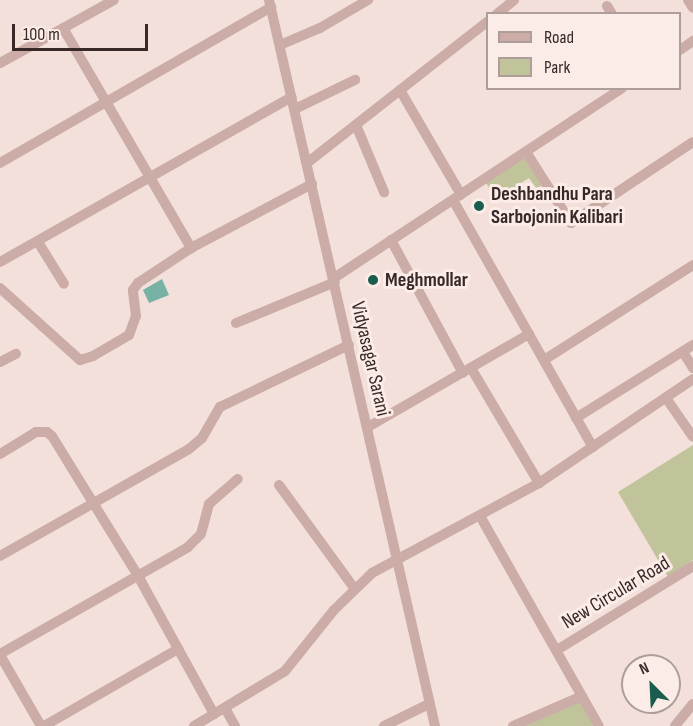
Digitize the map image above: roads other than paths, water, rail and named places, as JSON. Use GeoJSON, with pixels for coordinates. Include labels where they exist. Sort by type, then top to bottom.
{"type":"FeatureCollection","features":[{"type":"Feature","properties":{"kind":"street"},"geometry":{"type":"LineString","coordinates":[[0,63],[114,0]]}},
{"type":"Feature","properties":{"kind":"street"},"geometry":{"type":"LineString","coordinates":[[280,45],[320,28],[368,0]]}},
{"type":"Feature","properties":{"kind":"street"},"geometry":{"type":"LineString","coordinates":[[499,12],[514,0]]}},
{"type":"Feature","properties":{"kind":"street"},"geometry":{"type":"LineString","coordinates":[[688,0],[693,8]]}},
{"type":"Feature","properties":{"kind":"street"},"geometry":{"type":"LineString","coordinates":[[0,164],[270,3]]}},
{"type":"Feature","properties":{"kind":"street","name":"Vidyasagar Sarani"},"geometry":{"type":"LineString","coordinates":[[270,3],[435,726]]}},
{"type":"Feature","properties":{"kind":"street"},"geometry":{"type":"LineString","coordinates":[[308,163],[486,23]]}},
{"type":"Feature","properties":{"kind":"street"},"geometry":{"type":"LineString","coordinates":[[63,28],[191,248]]}},
{"type":"Feature","properties":{"kind":"street"},"geometry":{"type":"LineString","coordinates":[[295,109],[355,80]]}},
{"type":"Feature","properties":{"kind":"street"},"geometry":{"type":"LineString","coordinates":[[400,90],[529,334],[593,447]]}},
{"type":"Feature","properties":{"kind":"street"},"geometry":{"type":"LineString","coordinates":[[236,322],[334,280],[619,90]]}},
{"type":"Feature","properties":{"kind":"street"},"geometry":{"type":"LineString","coordinates":[[0,262],[151,179],[292,97]]}},
{"type":"Feature","properties":{"kind":"street"},"geometry":{"type":"LineString","coordinates":[[356,126],[384,192]]}},
{"type":"Feature","properties":{"kind":"street"},"geometry":{"type":"LineString","coordinates":[[526,152],[571,223],[693,142]]}},
{"type":"Feature","properties":{"kind":"street"},"geometry":{"type":"LineString","coordinates":[[0,288],[80,360],[107,349],[129,334],[136,316],[135,287],[191,248],[312,184]]}},
{"type":"Feature","properties":{"kind":"street"},"geometry":{"type":"LineString","coordinates":[[391,240],[467,371],[539,483]]}},
{"type":"Feature","properties":{"kind":"street"},"geometry":{"type":"LineString","coordinates":[[38,242],[64,284]]}},
{"type":"Feature","properties":{"kind":"street"},"geometry":{"type":"LineString","coordinates":[[544,360],[693,265]]}},
{"type":"Feature","properties":{"kind":"street"},"geometry":{"type":"LineString","coordinates":[[368,427],[529,334]]}},
{"type":"Feature","properties":{"kind":"street"},"geometry":{"type":"LineString","coordinates":[[0,556],[197,444],[220,407],[349,345]]}},
{"type":"Feature","properties":{"kind":"street"},"geometry":{"type":"LineString","coordinates":[[576,418],[693,345]]}},
{"type":"Feature","properties":{"kind":"street"},"geometry":{"type":"LineString","coordinates":[[683,352],[693,368]]}},
{"type":"Feature","properties":{"kind":"street"},"geometry":{"type":"LineString","coordinates":[[0,362],[16,354]]}},
{"type":"Feature","properties":{"kind":"street"},"geometry":{"type":"LineString","coordinates":[[194,726],[285,671],[354,588],[397,556],[480,516],[539,483],[693,379]]}},
{"type":"Feature","properties":{"kind":"street"},"geometry":{"type":"LineString","coordinates":[[666,398],[693,436]]}},
{"type":"Feature","properties":{"kind":"street"},"geometry":{"type":"LineString","coordinates":[[0,454],[36,432],[47,432],[95,502],[214,714]]}},
{"type":"Feature","properties":{"kind":"street"},"geometry":{"type":"LineString","coordinates":[[178,649],[42,726],[0,654],[197,539],[209,504],[238,479]]}},
{"type":"Feature","properties":{"kind":"street"},"geometry":{"type":"LineString","coordinates":[[279,486],[354,588]]}},
{"type":"Feature","properties":{"kind":"street"},"geometry":{"type":"LineString","coordinates":[[480,516],[599,726]]}},
{"type":"Feature","properties":{"kind":"street","name":"New Circular Road"},"geometry":{"type":"LineString","coordinates":[[557,650],[693,566]]}},
{"type":"Feature","properties":{"kind":"street"},"geometry":{"type":"LineString","coordinates":[[513,726],[582,696]]}},
{"type":"Feature","properties":{"kind":"street"},"geometry":{"type":"LineString","coordinates":[[384,726],[429,704]]}},
{"type":"Feature","properties":{"kind":"street"},"geometry":{"type":"LineString","coordinates":[[675,726],[693,704]]}},
{"type":"Feature","properties":{"kind":"street"},"geometry":{"type":"LineString","coordinates":[[225,708],[235,726]]}},
{"type":"Feature","properties":{"kind":"water"},"geometry":{"type":"Polygon","coordinates":[[[162,279],[169,295],[149,303],[143,290],[162,279]]]}},
{"type":"Feature","properties":{"kind":"place","name":"Deshbandhu Para Sarbojonin Kalibari"},"geometry":{"type":"Point","coordinates":[479,206]}},
{"type":"Feature","properties":{"kind":"place","name":"Meghmollar"},"geometry":{"type":"Point","coordinates":[373,280]}}]}
